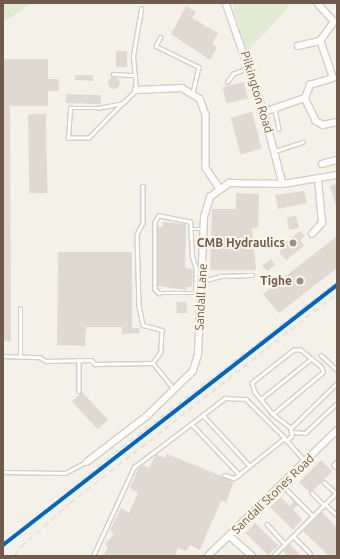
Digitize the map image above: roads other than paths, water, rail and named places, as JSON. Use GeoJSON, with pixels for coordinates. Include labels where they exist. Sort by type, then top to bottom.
{"type":"FeatureCollection","features":[{"type":"Feature","properties":{"kind":"street","name":"Pilkington Road"},"geometry":{"type":"LineString","coordinates":[[226,3],[250,67],[264,112],[283,184]]}},
{"type":"Feature","properties":{"kind":"street"},"geometry":{"type":"LineString","coordinates":[[298,46],[320,41],[335,20],[317,3]]}},
{"type":"Feature","properties":{"kind":"street"},"geometry":{"type":"LineString","coordinates":[[320,41],[333,78],[310,85],[305,98],[316,121],[323,125],[337,122]]}},
{"type":"Feature","properties":{"kind":"street"},"geometry":{"type":"LineString","coordinates":[[136,90],[182,88],[193,92],[204,106],[206,168],[208,175],[219,188],[238,182],[283,184],[318,179],[337,174]]}},
{"type":"Feature","properties":{"kind":"street"},"geometry":{"type":"LineString","coordinates":[[264,112],[305,98]]}},
{"type":"Feature","properties":{"kind":"street"},"geometry":{"type":"LineString","coordinates":[[322,164],[337,160]]}},
{"type":"Feature","properties":{"kind":"street"},"geometry":{"type":"LineString","coordinates":[[312,234],[322,223],[318,179]]}},
{"type":"Feature","properties":{"kind":"street","name":"Sandall Lane"},"geometry":{"type":"LineString","coordinates":[[87,462],[175,390],[193,371],[197,362],[198,293],[201,281],[206,206],[219,188]]}},
{"type":"Feature","properties":{"kind":"street","name":"Sandall Stones Road"},"geometry":{"type":"LineString","coordinates":[[208,556],[337,430]]}},
{"type":"Feature","properties":{"kind":"street"},"geometry":{"type":"LineString","coordinates":[[230,536],[252,556]]}},
{"type":"Feature","properties":{"kind":"lane"},"geometry":{"type":"LineString","coordinates":[[123,103],[98,108],[70,108],[68,138],[89,138],[136,90],[133,56],[142,9]]}},
{"type":"Feature","properties":{"kind":"lane"},"geometry":{"type":"LineString","coordinates":[[161,37],[156,46],[199,67],[193,92]]}},
{"type":"Feature","properties":{"kind":"lane"},"geometry":{"type":"LineString","coordinates":[[227,82],[234,74],[250,67]]}},
{"type":"Feature","properties":{"kind":"lane"},"geometry":{"type":"LineString","coordinates":[[113,74],[135,75]]}},
{"type":"Feature","properties":{"kind":"lane"},"geometry":{"type":"LineString","coordinates":[[274,108],[279,130]]}},
{"type":"Feature","properties":{"kind":"lane"},"geometry":{"type":"LineString","coordinates":[[274,151],[303,142]]}},
{"type":"Feature","properties":{"kind":"lane"},"geometry":{"type":"LineString","coordinates":[[143,186],[143,223],[137,236],[139,306],[143,325],[162,330],[161,352],[153,363]]}},
{"type":"Feature","properties":{"kind":"lane"},"geometry":{"type":"LineString","coordinates":[[161,216],[187,220],[192,228],[198,293],[159,292],[154,287],[156,218],[161,216]]}},
{"type":"Feature","properties":{"kind":"lane"},"geometry":{"type":"LineString","coordinates":[[192,228],[204,229]]}},
{"type":"Feature","properties":{"kind":"lane"},"geometry":{"type":"LineString","coordinates":[[201,281],[221,276],[252,275]]}},
{"type":"Feature","properties":{"kind":"lane"},"geometry":{"type":"LineString","coordinates":[[20,309],[20,357]]}},
{"type":"Feature","properties":{"kind":"lane"},"geometry":{"type":"LineString","coordinates":[[273,414],[323,372],[312,358],[301,350],[294,350],[253,380],[253,387],[261,399],[273,414],[291,428],[292,432]]}},
{"type":"Feature","properties":{"kind":"lane"},"geometry":{"type":"LineString","coordinates":[[321,355],[337,370]]}},
{"type":"Feature","properties":{"kind":"lane"},"geometry":{"type":"LineString","coordinates":[[3,356],[91,360],[95,364],[153,363]]}},
{"type":"Feature","properties":{"kind":"lane"},"geometry":{"type":"LineString","coordinates":[[261,399],[312,358]]}},
{"type":"Feature","properties":{"kind":"lane"},"geometry":{"type":"LineString","coordinates":[[79,360],[79,391]]}},
{"type":"Feature","properties":{"kind":"lane"},"geometry":{"type":"LineString","coordinates":[[153,363],[175,390]]}},
{"type":"Feature","properties":{"kind":"lane"},"geometry":{"type":"LineString","coordinates":[[291,428],[337,383]]}},
{"type":"Feature","properties":{"kind":"lane"},"geometry":{"type":"LineString","coordinates":[[93,556],[134,467],[226,398],[246,399],[286,439],[305,462]]}},
{"type":"Feature","properties":{"kind":"lane"},"geometry":{"type":"LineString","coordinates":[[292,432],[305,433],[337,403]]}},
{"type":"Feature","properties":{"kind":"lane"},"geometry":{"type":"LineString","coordinates":[[203,415],[250,466]]}},
{"type":"Feature","properties":{"kind":"lane"},"geometry":{"type":"LineString","coordinates":[[191,424],[239,475]]}},
{"type":"Feature","properties":{"kind":"lane"},"geometry":{"type":"LineString","coordinates":[[224,475],[234,478],[239,475],[286,439],[292,432]]}},
{"type":"Feature","properties":{"kind":"lane"},"geometry":{"type":"LineString","coordinates":[[3,472],[65,473],[87,462]]}},
{"type":"Feature","properties":{"kind":"lane"},"geometry":{"type":"LineString","coordinates":[[337,462],[334,465],[337,468]]}},
{"type":"Feature","properties":{"kind":"lane"},"geometry":{"type":"LineString","coordinates":[[274,555],[337,492],[324,482]]}},
{"type":"Feature","properties":{"kind":"lane"},"geometry":{"type":"LineString","coordinates":[[282,485],[313,516]]}},
{"type":"Feature","properties":{"kind":"lane"},"geometry":{"type":"LineString","coordinates":[[312,493],[337,515]]}},
{"type":"Feature","properties":{"kind":"lane"},"geometry":{"type":"LineString","coordinates":[[267,524],[285,544]]}},
{"type":"Feature","properties":{"kind":"lane"},"geometry":{"type":"LineString","coordinates":[[293,536],[310,553]]}},
{"type":"Feature","properties":{"kind":"railway"},"geometry":{"type":"LineString","coordinates":[[20,532],[113,454],[337,282]]}},
{"type":"Feature","properties":{"kind":"railway"},"geometry":{"type":"LineString","coordinates":[[21,547],[70,503],[337,294]]}},
{"type":"Feature","properties":{"kind":"railway"},"geometry":{"type":"LineString","coordinates":[[14,556],[24,543]]}},
{"type":"Feature","properties":{"kind":"place","name":"CMB Hydraulics"},"geometry":{"type":"Point","coordinates":[293,243]}},
{"type":"Feature","properties":{"kind":"place","name":"Tighe"},"geometry":{"type":"Point","coordinates":[300,281]}}]}
